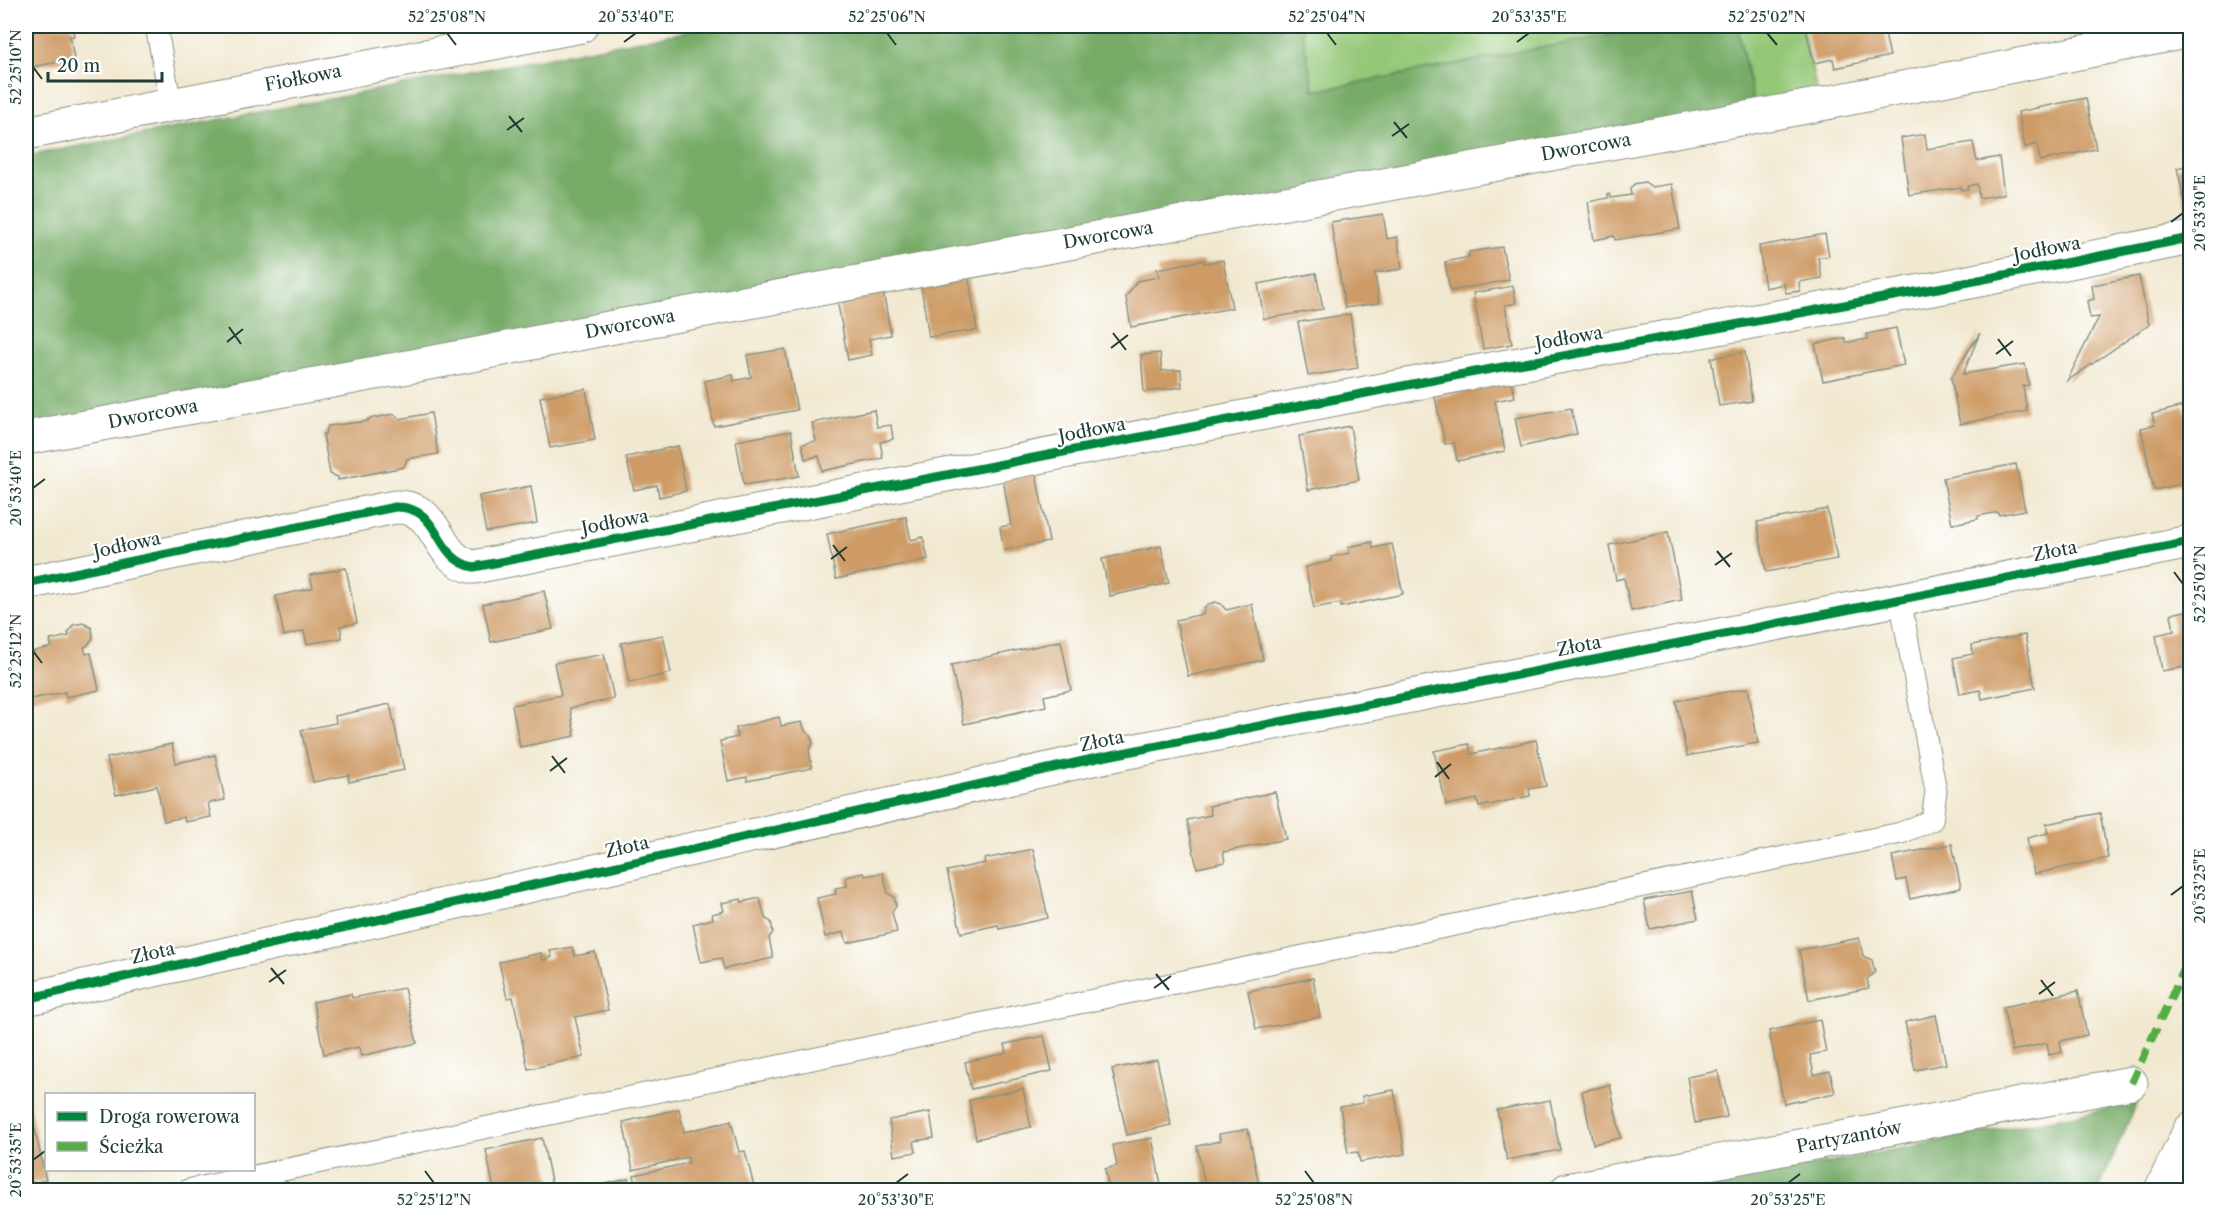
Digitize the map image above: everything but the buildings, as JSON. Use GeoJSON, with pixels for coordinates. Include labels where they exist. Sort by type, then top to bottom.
{"type":"FeatureCollection","features":[{"type":"Feature","properties":{"kind":"street","name":"Fiołkowa"},"geometry":{"type":"LineString","coordinates":[[26,133],[562,27]]}},
{"type":"Feature","properties":{"kind":"street","name":"Dworcowa"},"geometry":{"type":"LineString","coordinates":[[26,438],[1806,107],[2190,31]]}},
{"type":"Feature","properties":{"kind":"street","name":"Jodłowa"},"geometry":{"type":"LineString","coordinates":[[26,583],[395,507],[413,508],[421,514],[458,562],[474,567],[1464,374],[1949,286],[2190,238]]}},
{"type":"Feature","properties":{"kind":"street","name":"Złota"},"geometry":{"type":"LineString","coordinates":[[26,999],[1097,758],[2190,542]]}},
{"type":"Feature","properties":{"kind":"street","name":"Partyzantów"},"geometry":{"type":"LineString","coordinates":[[1568,1191],[2131,1083]]}},
{"type":"Feature","properties":{"kind":"street"},"geometry":{"type":"LineString","coordinates":[[2161,1191],[2190,1130]]}},
{"type":"Feature","properties":{"kind":"lane"},"geometry":{"type":"LineString","coordinates":[[156,26],[171,104]]}},
{"type":"Feature","properties":{"kind":"lane"},"geometry":{"type":"LineString","coordinates":[[188,1191],[1258,965],[1901,833],[1932,820],[1936,791],[1900,599]]}},
{"type":"Feature","properties":{"kind":"green space"},"geometry":{"type":"Polygon","coordinates":[[[715,26],[1301,26],[1314,91],[1657,26],[1737,26],[1755,109],[26,424],[26,156],[715,26]]]}},
{"type":"Feature","properties":{"kind":"green space"},"geometry":{"type":"Polygon","coordinates":[[[1301,26],[1657,26],[1314,91],[1301,26]]]}},
{"type":"Feature","properties":{"kind":"green space"},"geometry":{"type":"Polygon","coordinates":[[[1737,26],[1802,26],[1818,96],[1755,109],[1737,26]]]}},
{"type":"Feature","properties":{"kind":"green space"},"geometry":{"type":"Polygon","coordinates":[[[2137,1103],[2098,1190],[1685,1190],[2137,1103]]]}},
{"type":"Feature","properties":{"kind":"marked path"},"geometry":{"type":"LineString","coordinates":[[2131,1083],[2190,957]]}},
{"type":"Feature","properties":{"kind":"cycle path"},"geometry":{"type":"LineString","coordinates":[[26,583],[395,507],[410,509],[422,515],[451,554],[461,562],[474,567],[1464,374],[1949,286],[2190,238]]}},
{"type":"Feature","properties":{"kind":"cycle path"},"geometry":{"type":"LineString","coordinates":[[26,999],[1097,758],[2190,542]]}}]}
